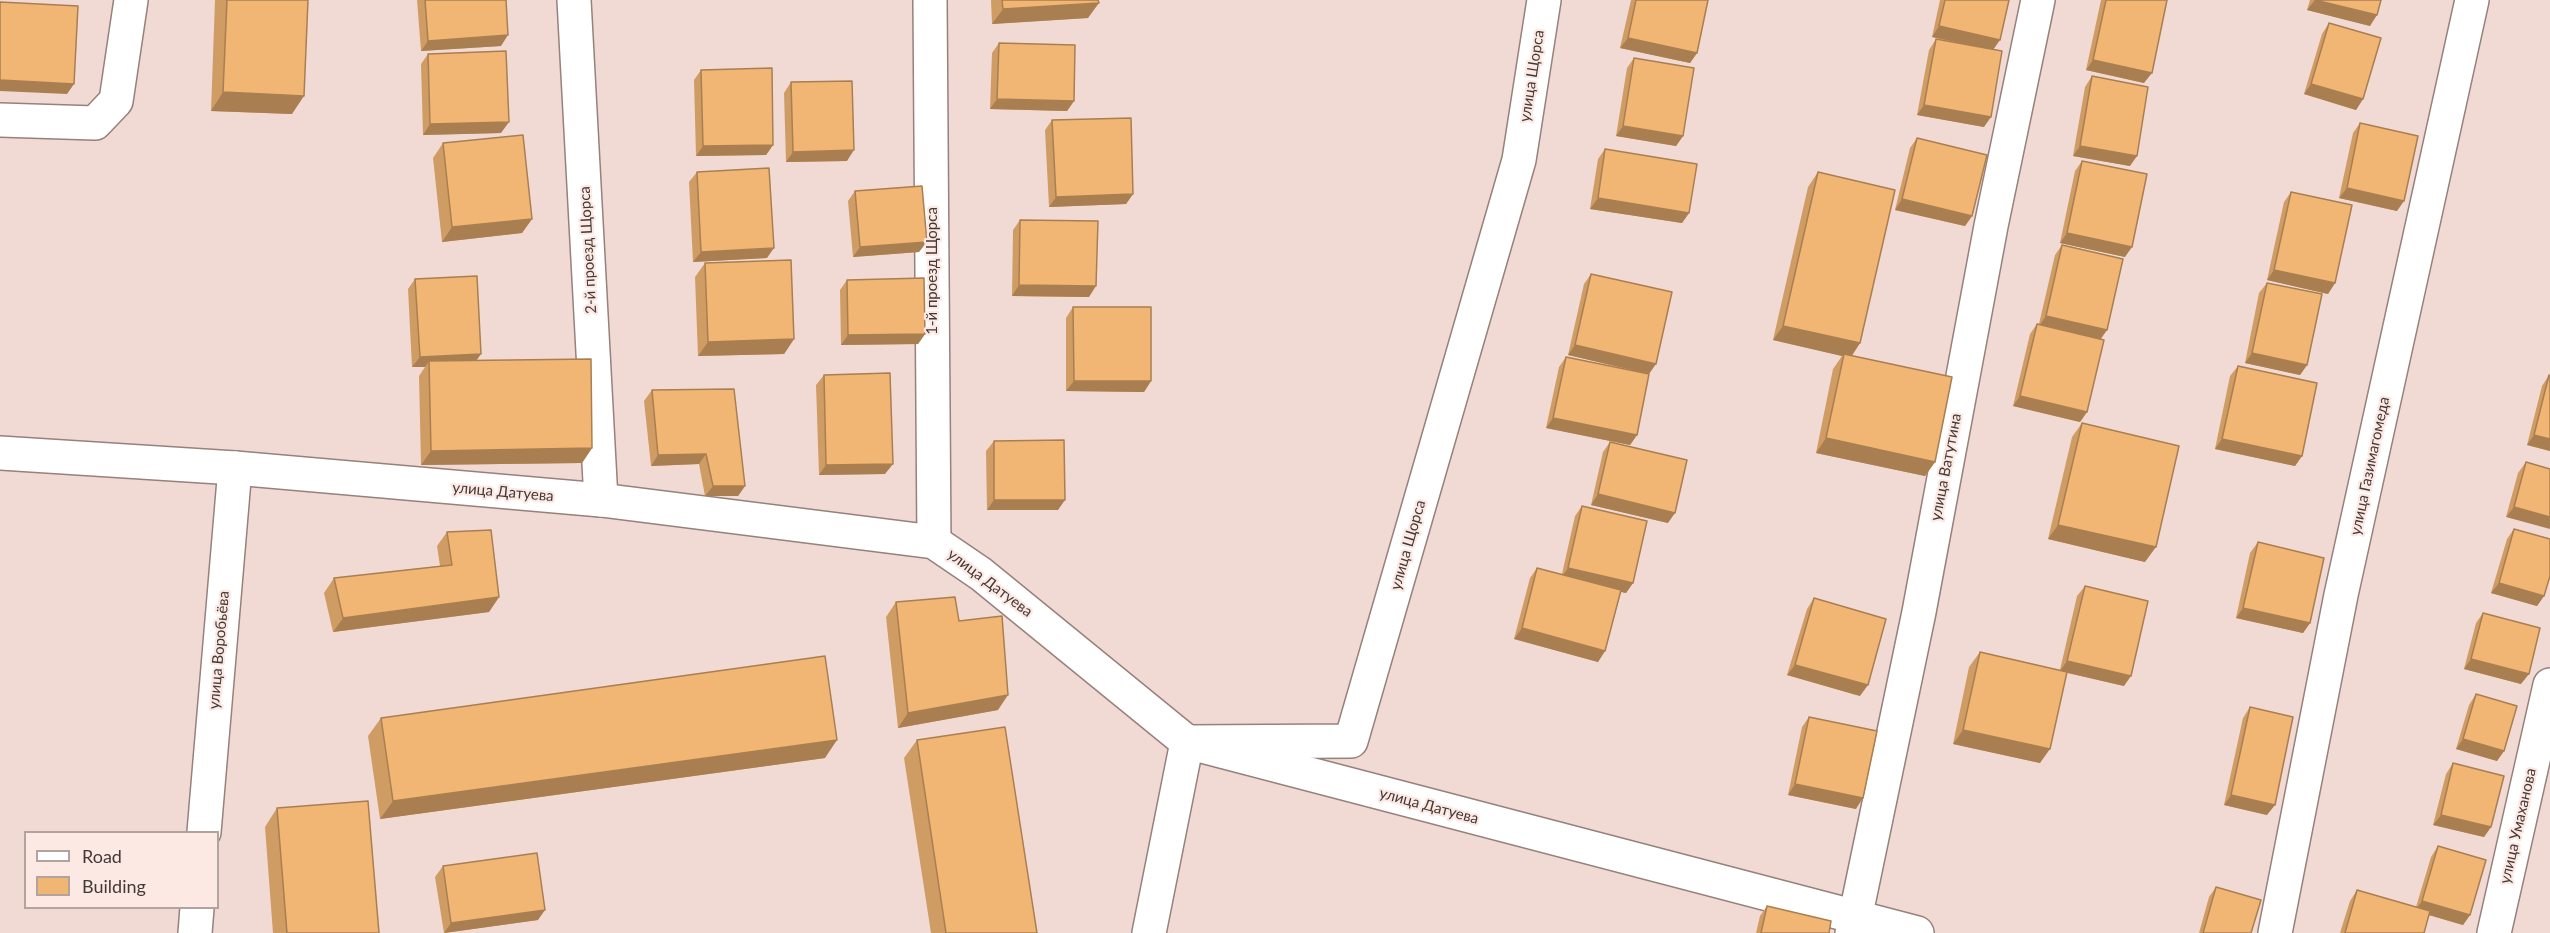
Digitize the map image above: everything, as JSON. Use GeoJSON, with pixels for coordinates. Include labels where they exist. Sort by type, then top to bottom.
{"type":"FeatureCollection","features":[{"type":"Feature","properties":{"kind":"street"},"geometry":{"type":"LineString","coordinates":[[0,120],[95,123],[116,101],[131,0]]}},
{"type":"Feature","properties":{"kind":"street","name":"2-й проезд Щорса"},"geometry":{"type":"LineString","coordinates":[[574,0],[601,500]]}},
{"type":"Feature","properties":{"kind":"street","name":"1-й проезд Щорса"},"geometry":{"type":"LineString","coordinates":[[930,0],[934,542]]}},
{"type":"Feature","properties":{"kind":"street","name":"улица Щорса"},"geometry":{"type":"LineString","coordinates":[[1187,742],[1351,741],[1519,160],[1544,0]]}},
{"type":"Feature","properties":{"kind":"street","name":"улица Ватутина"},"geometry":{"type":"LineString","coordinates":[[1854,925],[1919,612],[1991,226],[2038,0]]}},
{"type":"Feature","properties":{"kind":"street","name":"улица Газимагомеда"},"geometry":{"type":"LineString","coordinates":[[2275,933],[2341,595],[2472,0]]}},
{"type":"Feature","properties":{"kind":"street","name":"улица Датуева"},"geometry":{"type":"LineString","coordinates":[[0,453],[235,468],[601,500],[934,542],[981,574],[1187,742],[1854,925],[1917,933]]}},
{"type":"Feature","properties":{"kind":"street","name":"улица Воробьёва"},"geometry":{"type":"LineString","coordinates":[[204,831],[235,468]]}},
{"type":"Feature","properties":{"kind":"street","name":"улица Умаханова"},"geometry":{"type":"LineString","coordinates":[[2494,933],[2550,685]]}},
{"type":"Feature","properties":{"kind":"street"},"geometry":{"type":"LineString","coordinates":[[1149,933],[1187,742]]}},
{"type":"Feature","properties":{"kind":"street"},"geometry":{"type":"LineString","coordinates":[[195,933],[197,909]]}},
{"type":"Feature","properties":{"kind":"building"},"geometry":{"type":"Polygon","coordinates":[[[227,0],[308,0],[304,96],[223,92],[227,0]]]}},
{"type":"Feature","properties":{"kind":"building"},"geometry":{"type":"Polygon","coordinates":[[[425,0],[506,0],[508,35],[428,41],[425,0]]]}},
{"type":"Feature","properties":{"kind":"building"},"geometry":{"type":"Polygon","coordinates":[[[1002,0],[1098,0],[1099,3],[1003,9],[1002,0]]]}},
{"type":"Feature","properties":{"kind":"building"},"geometry":{"type":"Polygon","coordinates":[[[1636,0],[1708,0],[1697,53],[1628,38],[1636,0]]]}},
{"type":"Feature","properties":{"kind":"building"},"geometry":{"type":"Polygon","coordinates":[[[1945,0],[2009,0],[2000,40],[1939,26],[1945,0]]]}},
{"type":"Feature","properties":{"kind":"building"},"geometry":{"type":"Polygon","coordinates":[[[2106,0],[2167,0],[2152,73],[2093,60],[2106,0]]]}},
{"type":"Feature","properties":{"kind":"building"},"geometry":{"type":"Polygon","coordinates":[[[2315,0],[2381,0],[2377,15],[2315,0]]]}},
{"type":"Feature","properties":{"kind":"building"},"geometry":{"type":"Polygon","coordinates":[[[0,2],[78,6],[74,84],[0,80],[0,2]]]}},
{"type":"Feature","properties":{"kind":"building"},"geometry":{"type":"Polygon","coordinates":[[[2329,23],[2381,38],[2363,99],[2311,84],[2329,23]]]}},
{"type":"Feature","properties":{"kind":"building"},"geometry":{"type":"Polygon","coordinates":[[[1936,39],[2002,51],[1991,117],[1924,105],[1936,39]]]}},
{"type":"Feature","properties":{"kind":"building"},"geometry":{"type":"Polygon","coordinates":[[[999,43],[1075,45],[1074,101],[997,99],[999,43]]]}},
{"type":"Feature","properties":{"kind":"building"},"geometry":{"type":"Polygon","coordinates":[[[506,51],[509,122],[430,124],[428,54],[506,51]]]}},
{"type":"Feature","properties":{"kind":"building"},"geometry":{"type":"Polygon","coordinates":[[[1634,58],[1694,68],[1683,136],[1623,126],[1634,58]]]}},
{"type":"Feature","properties":{"kind":"building"},"geometry":{"type":"Polygon","coordinates":[[[772,68],[773,145],[703,146],[701,70],[772,68]]]}},
{"type":"Feature","properties":{"kind":"building"},"geometry":{"type":"Polygon","coordinates":[[[2092,76],[2148,87],[2137,156],[2080,146],[2092,76]]]}},
{"type":"Feature","properties":{"kind":"building"},"geometry":{"type":"Polygon","coordinates":[[[852,81],[854,150],[793,152],[791,82],[852,81]]]}},
{"type":"Feature","properties":{"kind":"building"},"geometry":{"type":"Polygon","coordinates":[[[1131,118],[1133,194],[1056,197],[1052,120],[1131,118]]]}},
{"type":"Feature","properties":{"kind":"building"},"geometry":{"type":"Polygon","coordinates":[[[2360,123],[2418,136],[2404,201],[2347,188],[2360,123]]]}},
{"type":"Feature","properties":{"kind":"building"},"geometry":{"type":"Polygon","coordinates":[[[523,135],[532,219],[452,227],[443,143],[523,135]]]}},
{"type":"Feature","properties":{"kind":"building"},"geometry":{"type":"Polygon","coordinates":[[[1917,138],[1987,155],[1972,216],[1902,199],[1917,138]]]}},
{"type":"Feature","properties":{"kind":"building"},"geometry":{"type":"Polygon","coordinates":[[[1605,149],[1697,164],[1689,213],[1598,198],[1605,149]]]}},
{"type":"Feature","properties":{"kind":"building"},"geometry":{"type":"Polygon","coordinates":[[[2082,161],[2147,174],[2132,247],[2067,233],[2082,161]]]}},
{"type":"Feature","properties":{"kind":"building"},"geometry":{"type":"Polygon","coordinates":[[[769,168],[774,248],[701,252],[697,172],[769,168]]]}},
{"type":"Feature","properties":{"kind":"building"},"geometry":{"type":"Polygon","coordinates":[[[1818,172],[1895,190],[1860,343],[1783,326],[1818,172]]]}},
{"type":"Feature","properties":{"kind":"building"},"geometry":{"type":"Polygon","coordinates":[[[922,186],[927,242],[860,247],[855,191],[922,186]]]}},
{"type":"Feature","properties":{"kind":"building"},"geometry":{"type":"Polygon","coordinates":[[[2291,192],[2352,205],[2335,283],[2274,270],[2291,192]]]}},
{"type":"Feature","properties":{"kind":"building"},"geometry":{"type":"Polygon","coordinates":[[[1020,220],[1098,221],[1096,286],[1019,285],[1020,220]]]}},
{"type":"Feature","properties":{"kind":"building"},"geometry":{"type":"Polygon","coordinates":[[[2062,245],[2123,259],[2107,330],[2046,316],[2062,245]]]}},
{"type":"Feature","properties":{"kind":"building"},"geometry":{"type":"Polygon","coordinates":[[[791,260],[794,339],[708,342],[705,263],[791,260]]]}},
{"type":"Feature","properties":{"kind":"building"},"geometry":{"type":"Polygon","coordinates":[[[1591,274],[1672,292],[1656,364],[1575,345],[1591,274]]]}},
{"type":"Feature","properties":{"kind":"building"},"geometry":{"type":"Polygon","coordinates":[[[477,276],[481,354],[420,357],[415,279],[477,276]]]}},
{"type":"Feature","properties":{"kind":"building"},"geometry":{"type":"Polygon","coordinates":[[[924,278],[925,334],[848,335],[847,280],[924,278]]]}},
{"type":"Feature","properties":{"kind":"building"},"geometry":{"type":"Polygon","coordinates":[[[2267,283],[2322,294],[2307,365],[2252,353],[2267,283]]]}},
{"type":"Feature","properties":{"kind":"building"},"geometry":{"type":"Polygon","coordinates":[[[1073,307],[1151,307],[1151,381],[1074,381],[1073,307]]]}},
{"type":"Feature","properties":{"kind":"building"},"geometry":{"type":"Polygon","coordinates":[[[2037,324],[2104,340],[2087,412],[2020,396],[2037,324]]]}},
{"type":"Feature","properties":{"kind":"building"},"geometry":{"type":"Polygon","coordinates":[[[1844,354],[1952,377],[1935,462],[1826,438],[1844,354]]]}},
{"type":"Feature","properties":{"kind":"building"},"geometry":{"type":"Polygon","coordinates":[[[1566,357],[1649,374],[1637,435],[1553,418],[1566,357]]]}},
{"type":"Feature","properties":{"kind":"building"},"geometry":{"type":"Polygon","coordinates":[[[591,359],[592,448],[431,451],[429,361],[591,359]]]}},
{"type":"Feature","properties":{"kind":"building"},"geometry":{"type":"Polygon","coordinates":[[[2238,366],[2317,383],[2302,456],[2222,439],[2238,366]]]}},
{"type":"Feature","properties":{"kind":"building"},"geometry":{"type":"Polygon","coordinates":[[[890,373],[893,464],[826,465],[824,375],[890,373]]]}},
{"type":"Feature","properties":{"kind":"building"},"geometry":{"type":"Polygon","coordinates":[[[2550,376],[2550,439],[2534,435],[2550,376]]]}},
{"type":"Feature","properties":{"kind":"building"},"geometry":{"type":"Polygon","coordinates":[[[734,389],[745,486],[713,486],[706,454],[658,455],[652,390],[734,389]]]}},
{"type":"Feature","properties":{"kind":"building"},"geometry":{"type":"Polygon","coordinates":[[[2082,423],[2179,446],[2156,547],[2058,525],[2082,423]]]}},
{"type":"Feature","properties":{"kind":"building"},"geometry":{"type":"Polygon","coordinates":[[[1064,440],[1065,500],[994,500],[994,441],[1064,440]]]}},
{"type":"Feature","properties":{"kind":"building"},"geometry":{"type":"Polygon","coordinates":[[[1610,442],[1687,460],[1675,513],[1598,494],[1610,442]]]}},
{"type":"Feature","properties":{"kind":"building"},"geometry":{"type":"Polygon","coordinates":[[[2526,462],[2550,469],[2550,517],[2514,507],[2526,462]]]}},
{"type":"Feature","properties":{"kind":"building"},"geometry":{"type":"Polygon","coordinates":[[[1582,506],[1647,521],[1633,583],[1568,568],[1582,506]]]}},
{"type":"Feature","properties":{"kind":"building"},"geometry":{"type":"Polygon","coordinates":[[[2514,529],[2550,539],[2550,576],[2544,596],[2499,583],[2514,529]]]}},
{"type":"Feature","properties":{"kind":"building"},"geometry":{"type":"Polygon","coordinates":[[[491,530],[499,597],[343,618],[334,578],[452,565],[447,532],[491,530]]]}},
{"type":"Feature","properties":{"kind":"building"},"geometry":{"type":"Polygon","coordinates":[[[2258,542],[2324,558],[2310,623],[2243,608],[2258,542]]]}},
{"type":"Feature","properties":{"kind":"building"},"geometry":{"type":"Polygon","coordinates":[[[1537,568],[1621,590],[1605,651],[1522,628],[1537,568]]]}},
{"type":"Feature","properties":{"kind":"building"},"geometry":{"type":"Polygon","coordinates":[[[2085,586],[2148,601],[2131,676],[2067,661],[2085,586]]]}},
{"type":"Feature","properties":{"kind":"building"},"geometry":{"type":"Polygon","coordinates":[[[955,597],[959,621],[1002,616],[1008,695],[908,713],[896,602],[955,597]]]}},
{"type":"Feature","properties":{"kind":"building"},"geometry":{"type":"Polygon","coordinates":[[[1814,598],[1886,619],[1868,685],[1795,665],[1814,598]]]}},
{"type":"Feature","properties":{"kind":"building"},"geometry":{"type":"Polygon","coordinates":[[[2483,613],[2540,628],[2529,674],[2471,659],[2483,613]]]}},
{"type":"Feature","properties":{"kind":"building"},"geometry":{"type":"Polygon","coordinates":[[[1980,652],[2067,672],[2050,749],[1963,730],[1980,652]]]}},
{"type":"Feature","properties":{"kind":"building"},"geometry":{"type":"Polygon","coordinates":[[[825,656],[837,740],[393,801],[381,718],[825,656]]]}},
{"type":"Feature","properties":{"kind":"building"},"geometry":{"type":"Polygon","coordinates":[[[2476,694],[2517,706],[2504,751],[2463,739],[2476,694]]]}},
{"type":"Feature","properties":{"kind":"building"},"geometry":{"type":"Polygon","coordinates":[[[2250,707],[2293,717],[2275,805],[2231,795],[2250,707]]]}},
{"type":"Feature","properties":{"kind":"building"},"geometry":{"type":"Polygon","coordinates":[[[1809,717],[1877,731],[1863,798],[1795,784],[1809,717]]]}},
{"type":"Feature","properties":{"kind":"building"},"geometry":{"type":"Polygon","coordinates":[[[1005,727],[1037,933],[946,933],[917,740],[1005,727]]]}},
{"type":"Feature","properties":{"kind":"building"},"geometry":{"type":"Polygon","coordinates":[[[2453,763],[2504,776],[2491,827],[2441,815],[2453,763]]]}},
{"type":"Feature","properties":{"kind":"building"},"geometry":{"type":"Polygon","coordinates":[[[368,801],[379,933],[287,933],[277,808],[368,801]]]}},
{"type":"Feature","properties":{"kind":"building"},"geometry":{"type":"Polygon","coordinates":[[[2438,846],[2486,860],[2470,915],[2422,901],[2438,846]]]}},
{"type":"Feature","properties":{"kind":"building"},"geometry":{"type":"Polygon","coordinates":[[[537,853],[545,910],[451,923],[443,866],[537,853]]]}},
{"type":"Feature","properties":{"kind":"building"},"geometry":{"type":"Polygon","coordinates":[[[2216,887],[2261,900],[2251,933],[2203,933],[2216,887]]]}},
{"type":"Feature","properties":{"kind":"building"},"geometry":{"type":"Polygon","coordinates":[[[2357,890],[2430,911],[2424,933],[2345,933],[2357,890]]]}},
{"type":"Feature","properties":{"kind":"building"},"geometry":{"type":"Polygon","coordinates":[[[1767,906],[1831,921],[1829,933],[1761,933],[1767,906]]]}}]}
